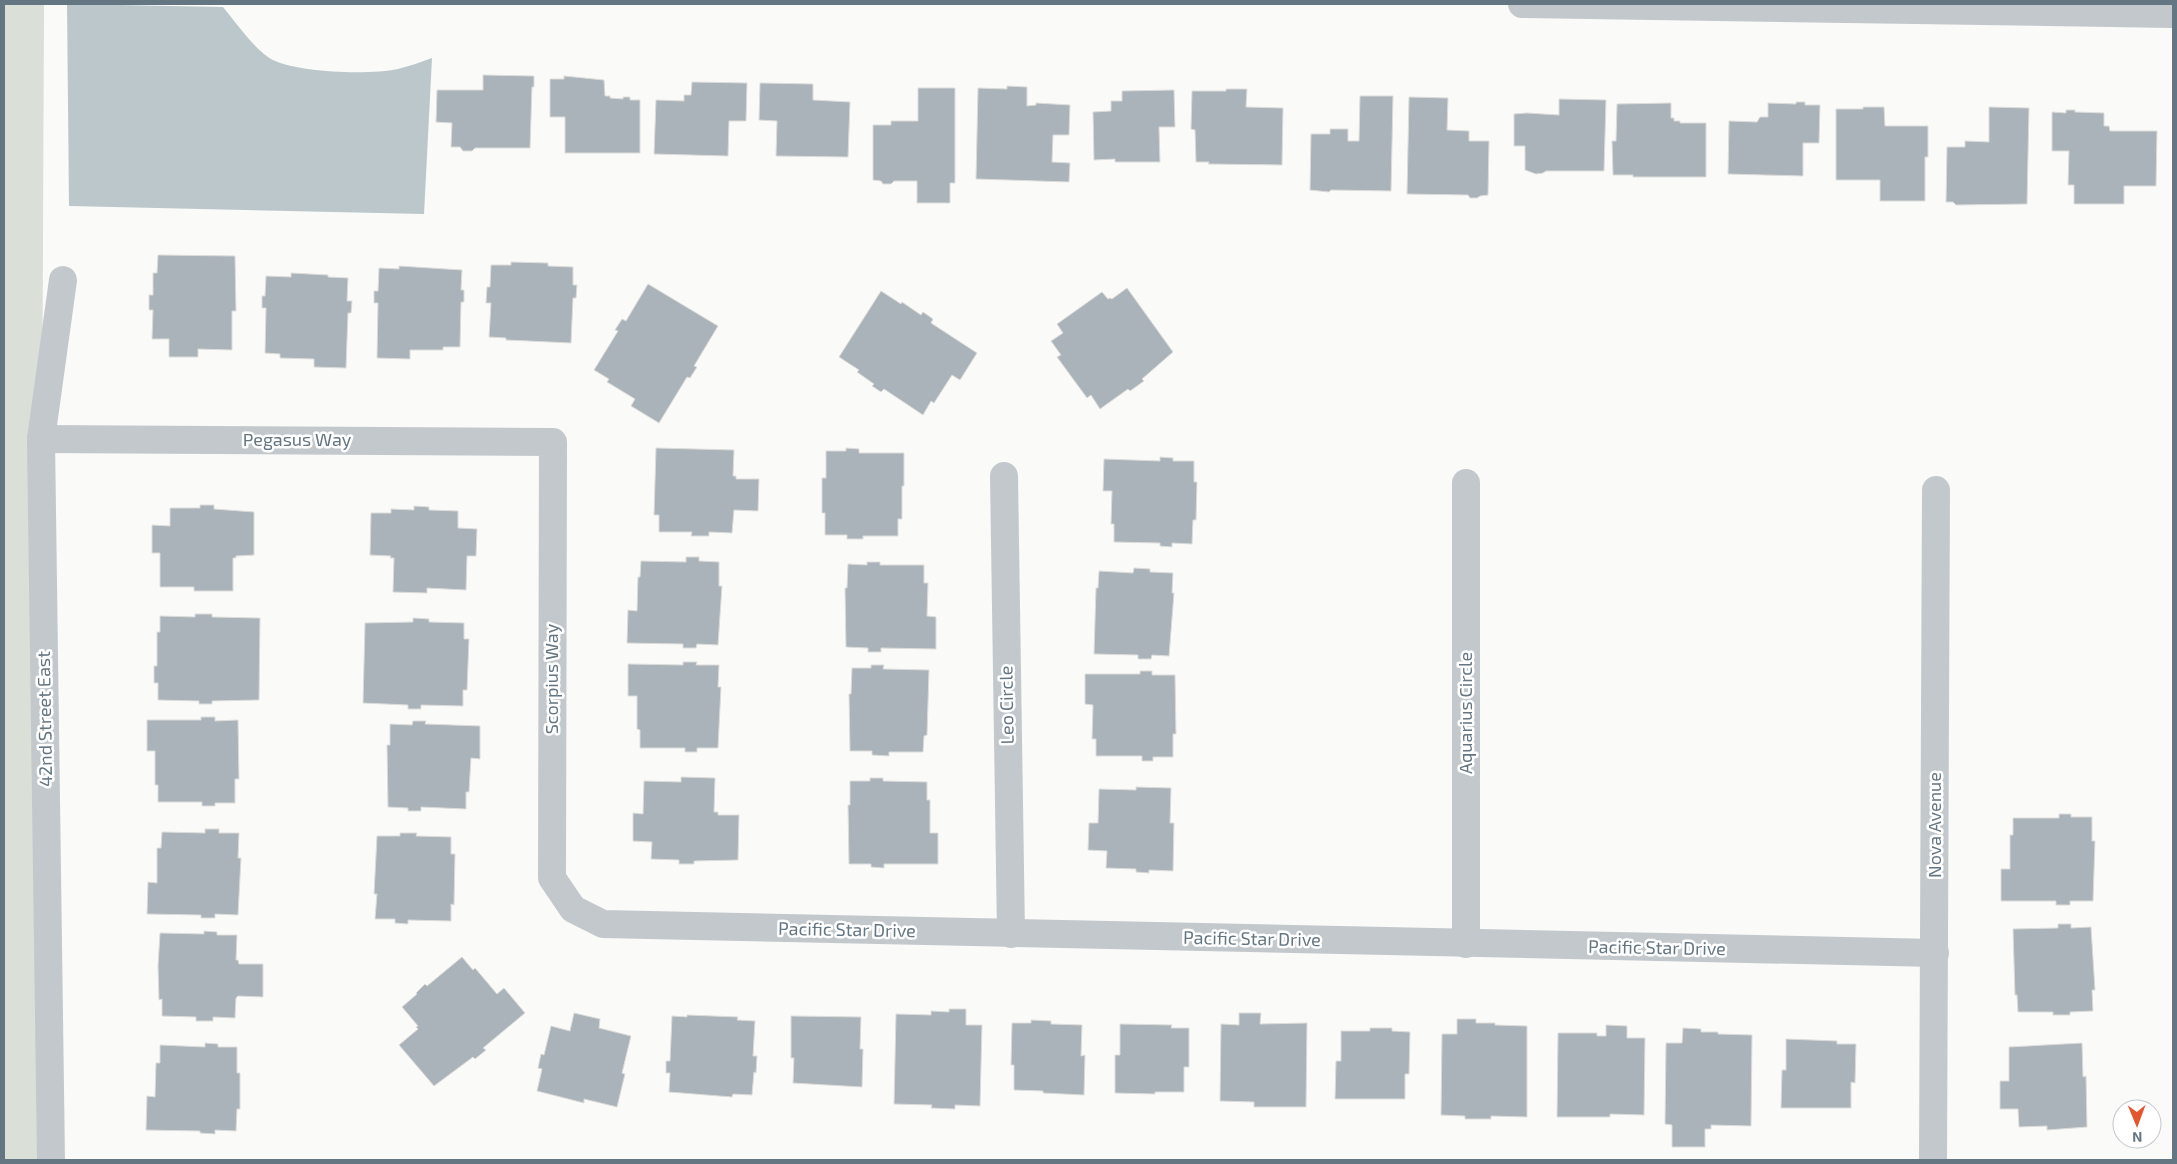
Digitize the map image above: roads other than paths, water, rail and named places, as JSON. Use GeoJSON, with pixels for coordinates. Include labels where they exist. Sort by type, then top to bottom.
{"type":"FeatureCollection","features":[{"type":"Feature","properties":{"kind":"street"},"geometry":{"type":"LineString","coordinates":[[1522,4],[2173,14]]}},
{"type":"Feature","properties":{"kind":"street","name":"42nd Street East"},"geometry":{"type":"LineString","coordinates":[[51,1160],[41,439],[63,280]]}},
{"type":"Feature","properties":{"kind":"street","name":"Pegasus Way"},"geometry":{"type":"LineString","coordinates":[[41,439],[553,442]]}},
{"type":"Feature","properties":{"kind":"street","name":"Scorpius Way"},"geometry":{"type":"LineString","coordinates":[[553,442],[552,878],[573,909]]}},
{"type":"Feature","properties":{"kind":"street","name":"Leo Circle"},"geometry":{"type":"LineString","coordinates":[[1004,476],[1011,934]]}},
{"type":"Feature","properties":{"kind":"street","name":"Aquarius Circle"},"geometry":{"type":"LineString","coordinates":[[1466,483],[1466,944]]}},
{"type":"Feature","properties":{"kind":"street","name":"Nova Avenue"},"geometry":{"type":"LineString","coordinates":[[1933,1160],[1936,490]]}},
{"type":"Feature","properties":{"kind":"street","name":"Pacific Star Drive"},"geometry":{"type":"LineString","coordinates":[[573,909],[603,924],[1935,954]]}}]}
